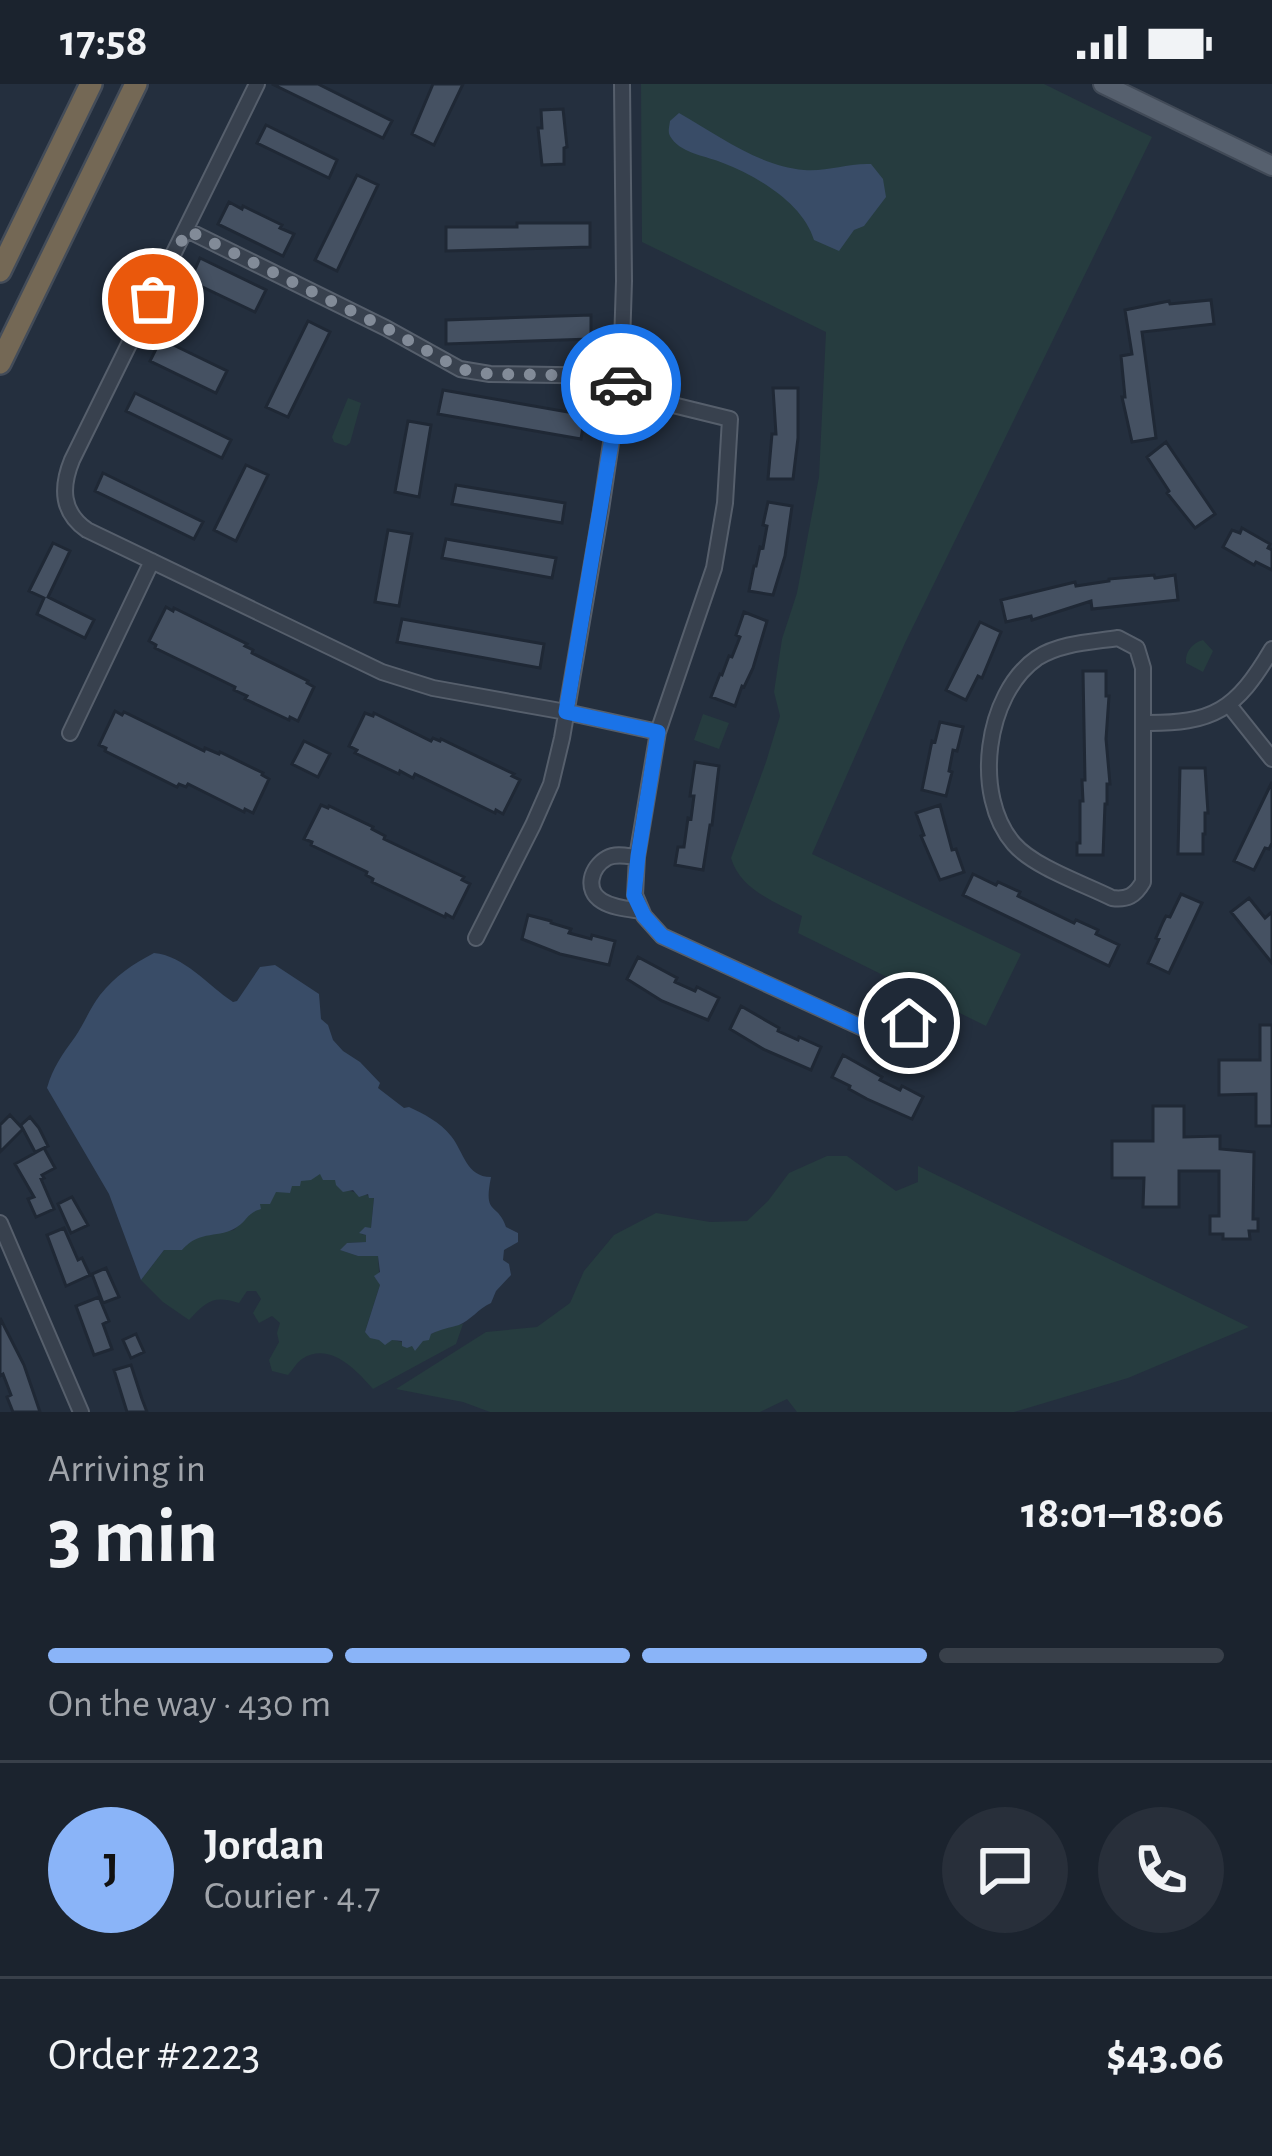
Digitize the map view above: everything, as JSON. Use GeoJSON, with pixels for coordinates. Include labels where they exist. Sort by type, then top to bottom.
{"type":"FeatureCollection","features":[{"type":"Feature","properties":{"kind":"highway"},"geometry":{"type":"LineString","coordinates":[[0,271],[91,84]]}},
{"type":"Feature","properties":{"kind":"highway"},"geometry":{"type":"LineString","coordinates":[[0,363],[136,84]]}},
{"type":"Feature","properties":{"kind":"main road"},"geometry":{"type":"LineString","coordinates":[[1103,84],[1272,166]]}},
{"type":"Feature","properties":{"kind":"street"},"geometry":{"type":"LineString","coordinates":[[257,84],[65,476],[65,501],[77,523],[407,681],[658,732]]}},
{"type":"Feature","properties":{"kind":"street"},"geometry":{"type":"LineString","coordinates":[[476,938],[551,784],[566,712],[621,384],[622,84]]}},
{"type":"Feature","properties":{"kind":"street"},"geometry":{"type":"LineString","coordinates":[[187,230],[460,369],[621,384],[730,419],[725,502],[714,568],[658,732],[634,895],[662,936],[876,1034],[909,1023]]}},
{"type":"Feature","properties":{"kind":"street"},"geometry":{"type":"LineString","coordinates":[[70,733],[152,561]]}},
{"type":"Feature","properties":{"kind":"street"},"geometry":{"type":"LineString","coordinates":[[1118,638],[1137,648],[1142,657],[1143,723],[1143,882],[1132,896],[1112,898],[1013,844],[998,820],[989,780],[991,741],[1010,686],[1037,658],[1070,645],[1118,638]]}},
{"type":"Feature","properties":{"kind":"street"},"geometry":{"type":"LineString","coordinates":[[1143,723],[1190,721],[1229,705],[1248,687],[1272,649]]}},
{"type":"Feature","properties":{"kind":"street"},"geometry":{"type":"LineString","coordinates":[[1229,705],[1272,759]]}},
{"type":"Feature","properties":{"kind":"street"},"geometry":{"type":"LineString","coordinates":[[638,856],[606,859],[594,870],[591,881],[593,893],[603,902],[642,911]]}},
{"type":"Feature","properties":{"kind":"street"},"geometry":{"type":"LineString","coordinates":[[0,1223],[80,1412]]}},
{"type":"Feature","properties":{"kind":"green space"},"geometry":{"type":"Polygon","coordinates":[[[641,84],[1044,84],[1152,137],[905,643],[812,854],[1021,954],[986,1026],[798,933],[802,916],[750,886],[735,869],[731,858],[780,716],[774,692],[782,639],[797,593],[819,477],[826,332],[642,242],[641,84]]]}},
{"type":"Feature","properties":{"kind":"green space"},"geometry":{"type":"Polygon","coordinates":[[[348,398],[361,403],[346,446],[332,437],[348,398]]]}},
{"type":"Feature","properties":{"kind":"green space"},"geometry":{"type":"Polygon","coordinates":[[[1203,640],[1213,651],[1203,672],[1186,659],[1190,648],[1203,640]]]}},
{"type":"Feature","properties":{"kind":"green space"},"geometry":{"type":"Polygon","coordinates":[[[703,714],[729,723],[719,749],[694,740],[703,714]]]}},
{"type":"Feature","properties":{"kind":"green space"},"geometry":{"type":"Polygon","coordinates":[[[827,1156],[847,1156],[896,1191],[918,1182],[918,1166],[1249,1327],[1128,1378],[1014,1412],[797,1412],[787,1399],[760,1412],[490,1412],[396,1389],[486,1332],[537,1327],[570,1303],[584,1271],[614,1235],[656,1213],[710,1222],[747,1221],[789,1173],[827,1156]]]}},
{"type":"Feature","properties":{"kind":"green space"},"geometry":{"type":"Polygon","coordinates":[[[320,1173],[346,1190],[374,1197],[371,1229],[361,1234],[366,1235],[366,1242],[347,1243],[341,1250],[378,1256],[380,1285],[365,1332],[412,1345],[445,1326],[463,1324],[456,1344],[373,1389],[342,1360],[323,1353],[302,1359],[288,1375],[272,1371],[269,1360],[279,1342],[280,1323],[272,1316],[259,1323],[253,1313],[261,1299],[256,1291],[247,1291],[239,1303],[211,1301],[189,1320],[141,1280],[164,1250],[182,1250],[202,1235],[234,1230],[276,1191],[320,1173]]]}},
{"type":"Feature","properties":{"kind":"water"},"geometry":{"type":"Polygon","coordinates":[[[679,113],[739,148],[787,167],[812,170],[871,164],[883,179],[886,197],[839,251],[814,240],[800,214],[764,183],[677,144],[669,129],[679,113]]]}},
{"type":"Feature","properties":{"kind":"water"},"geometry":{"type":"Polygon","coordinates":[[[154,953],[185,965],[233,1002],[260,967],[275,965],[319,994],[321,1019],[343,1051],[404,1108],[442,1127],[476,1173],[491,1177],[490,1204],[506,1227],[518,1233],[518,1242],[504,1250],[503,1260],[511,1275],[491,1303],[463,1323],[431,1334],[415,1351],[402,1346],[402,1341],[385,1345],[370,1338],[365,1332],[380,1285],[374,1276],[380,1272],[378,1256],[340,1250],[347,1243],[366,1242],[366,1235],[359,1233],[371,1228],[374,1198],[359,1197],[353,1190],[343,1192],[335,1180],[323,1180],[320,1174],[292,1186],[290,1193],[276,1192],[270,1204],[260,1204],[261,1209],[230,1231],[196,1239],[182,1250],[164,1250],[141,1280],[109,1194],[47,1088],[58,1061],[100,995],[154,953]]]}},
{"type":"Feature","properties":{"kind":"building"},"geometry":{"type":"Polygon","coordinates":[[[272,84],[318,84],[392,121],[383,138],[272,84]]]}},
{"type":"Feature","properties":{"kind":"building"},"geometry":{"type":"Polygon","coordinates":[[[433,84],[463,84],[434,145],[412,134],[433,84]]]}},
{"type":"Feature","properties":{"kind":"building"},"geometry":{"type":"Polygon","coordinates":[[[563,109],[564,164],[542,165],[541,110],[563,109]]]}},
{"type":"Feature","properties":{"kind":"building"},"geometry":{"type":"Polygon","coordinates":[[[266,125],[337,160],[329,178],[257,143],[266,125]]]}},
{"type":"Feature","properties":{"kind":"building"},"geometry":{"type":"Polygon","coordinates":[[[357,175],[378,185],[337,271],[315,260],[357,175]]]}},
{"type":"Feature","properties":{"kind":"building"},"geometry":{"type":"Polygon","coordinates":[[[229,202],[294,234],[283,256],[218,224],[229,202]]]}},
{"type":"Feature","properties":{"kind":"building"},"geometry":{"type":"Polygon","coordinates":[[[517,223],[590,223],[590,247],[446,251],[446,227],[517,227],[517,223]]]}},
{"type":"Feature","properties":{"kind":"building"},"geometry":{"type":"Polygon","coordinates":[[[200,258],[266,290],[255,312],[190,281],[200,258]]]}},
{"type":"Feature","properties":{"kind":"building"},"geometry":{"type":"Polygon","coordinates":[[[1211,300],[1214,324],[1142,332],[1156,438],[1132,442],[1122,397],[1121,356],[1132,354],[1125,310],[1169,301],[1211,300]]]}},
{"type":"Feature","properties":{"kind":"building"},"geometry":{"type":"Polygon","coordinates":[[[591,315],[591,339],[446,344],[446,320],[591,315]]]}},
{"type":"Feature","properties":{"kind":"building"},"geometry":{"type":"Polygon","coordinates":[[[308,321],[330,332],[288,417],[266,407],[308,321]]]}},
{"type":"Feature","properties":{"kind":"building"},"geometry":{"type":"Polygon","coordinates":[[[161,339],[227,371],[216,393],[150,361],[161,339]]]}},
{"type":"Feature","properties":{"kind":"building"},"geometry":{"type":"Polygon","coordinates":[[[773,388],[798,388],[793,479],[768,479],[772,434],[776,434],[773,388]]]}},
{"type":"Feature","properties":{"kind":"building"},"geometry":{"type":"Polygon","coordinates":[[[443,390],[585,415],[581,439],[438,414],[443,390]]]}},
{"type":"Feature","properties":{"kind":"building"},"geometry":{"type":"Polygon","coordinates":[[[135,393],[231,440],[222,458],[126,411],[135,393]]]}},
{"type":"Feature","properties":{"kind":"building"},"geometry":{"type":"Polygon","coordinates":[[[408,421],[431,425],[419,497],[395,492],[408,421]]]}},
{"type":"Feature","properties":{"kind":"building"},"geometry":{"type":"Polygon","coordinates":[[[1166,442],[1215,514],[1195,528],[1147,457],[1166,442]]]}},
{"type":"Feature","properties":{"kind":"building"},"geometry":{"type":"Polygon","coordinates":[[[246,465],[268,475],[236,541],[214,530],[246,465]]]}},
{"type":"Feature","properties":{"kind":"building"},"geometry":{"type":"Polygon","coordinates":[[[103,473],[203,522],[194,539],[95,491],[103,473]]]}},
{"type":"Feature","properties":{"kind":"building"},"geometry":{"type":"Polygon","coordinates":[[[456,485],[565,503],[562,523],[452,504],[456,485]]]}},
{"type":"Feature","properties":{"kind":"building"},"geometry":{"type":"Polygon","coordinates":[[[768,502],[792,506],[773,595],[749,591],[763,548],[768,502]]]}},
{"type":"Feature","properties":{"kind":"building"},"geometry":{"type":"Polygon","coordinates":[[[1242,528],[1270,544],[1272,570],[1223,547],[1232,530],[1240,533],[1242,528]]]}},
{"type":"Feature","properties":{"kind":"building"},"geometry":{"type":"Polygon","coordinates":[[[388,530],[412,534],[399,606],[375,602],[388,530]]]}},
{"type":"Feature","properties":{"kind":"building"},"geometry":{"type":"Polygon","coordinates":[[[446,539],[556,558],[552,578],[442,558],[446,539]]]}},
{"type":"Feature","properties":{"kind":"building"},"geometry":{"type":"Polygon","coordinates":[[[53,543],[70,551],[48,597],[94,620],[85,638],[37,614],[44,598],[29,591],[53,543]]]}},
{"type":"Feature","properties":{"kind":"building"},"geometry":{"type":"Polygon","coordinates":[[[1175,575],[1178,600],[1092,609],[1091,601],[1032,620],[1031,616],[1006,622],[1001,600],[1075,582],[1076,586],[1175,575]]]}},
{"type":"Feature","properties":{"kind":"building"},"geometry":{"type":"Polygon","coordinates":[[[166,607],[247,644],[252,653],[308,681],[314,687],[298,721],[245,699],[235,687],[155,648],[149,641],[166,607]]]}},
{"type":"Feature","properties":{"kind":"building"},"geometry":{"type":"Polygon","coordinates":[[[744,612],[767,621],[735,706],[711,697],[740,637],[736,635],[744,612]]]}},
{"type":"Feature","properties":{"kind":"building"},"geometry":{"type":"Polygon","coordinates":[[[402,619],[544,644],[540,668],[397,642],[402,619]]]}},
{"type":"Feature","properties":{"kind":"building"},"geometry":{"type":"Polygon","coordinates":[[[980,622],[1001,632],[982,678],[978,676],[966,700],[946,690],[980,622]]]}},
{"type":"Feature","properties":{"kind":"building"},"geometry":{"type":"Polygon","coordinates":[[[1083,671],[1106,671],[1109,696],[1110,784],[1103,855],[1077,855],[1085,780],[1083,671]]]}},
{"type":"Feature","properties":{"kind":"building"},"geometry":{"type":"Polygon","coordinates":[[[115,711],[263,773],[269,779],[253,813],[188,784],[177,787],[105,751],[99,745],[115,711]]]}},
{"type":"Feature","properties":{"kind":"building"},"geometry":{"type":"Polygon","coordinates":[[[365,713],[431,741],[441,739],[514,774],[520,780],[503,814],[355,753],[349,746],[365,713]]]}},
{"type":"Feature","properties":{"kind":"building"},"geometry":{"type":"Polygon","coordinates":[[[940,722],[963,727],[957,751],[953,750],[946,796],[922,790],[940,722]]]}},
{"type":"Feature","properties":{"kind":"building"},"geometry":{"type":"Polygon","coordinates":[[[304,741],[330,754],[318,777],[292,764],[304,741]]]}},
{"type":"Feature","properties":{"kind":"building"},"geometry":{"type":"Polygon","coordinates":[[[695,762],[719,766],[703,870],[675,865],[691,819],[695,762]]]}},
{"type":"Feature","properties":{"kind":"building"},"geometry":{"type":"Polygon","coordinates":[[[1180,768],[1205,768],[1208,813],[1203,854],[1178,854],[1180,768]]]}},
{"type":"Feature","properties":{"kind":"building"},"geometry":{"type":"Polygon","coordinates":[[[1272,782],[1272,843],[1254,870],[1234,861],[1272,782]]]}},
{"type":"Feature","properties":{"kind":"building"},"geometry":{"type":"Polygon","coordinates":[[[321,805],[373,827],[384,839],[464,877],[470,884],[453,918],[372,882],[367,872],[311,845],[304,839],[321,805]]]}},
{"type":"Feature","properties":{"kind":"building"},"geometry":{"type":"Polygon","coordinates":[[[940,805],[952,850],[956,849],[964,872],[940,880],[916,813],[940,805]]]}},
{"type":"Feature","properties":{"kind":"building"},"geometry":{"type":"Polygon","coordinates":[[[973,874],[1098,930],[1096,934],[1119,945],[1109,966],[963,895],[973,874]]]}},
{"type":"Feature","properties":{"kind":"building"},"geometry":{"type":"Polygon","coordinates":[[[1181,894],[1202,903],[1169,973],[1148,963],[1163,922],[1181,894]]]}},
{"type":"Feature","properties":{"kind":"building"},"geometry":{"type":"Polygon","coordinates":[[[1249,898],[1265,918],[1272,912],[1272,963],[1231,912],[1249,898]]]}},
{"type":"Feature","properties":{"kind":"building"},"geometry":{"type":"Polygon","coordinates":[[[528,915],[571,929],[569,933],[615,941],[609,965],[522,939],[528,915]]]}},
{"type":"Feature","properties":{"kind":"building"},"geometry":{"type":"Polygon","coordinates":[[[638,957],[677,978],[675,982],[719,998],[708,1020],[662,1001],[627,979],[638,957]]]}},
{"type":"Feature","properties":{"kind":"building"},"geometry":{"type":"Polygon","coordinates":[[[741,1006],[778,1031],[821,1047],[811,1070],[730,1029],[741,1006]]]}},
{"type":"Feature","properties":{"kind":"building"},"geometry":{"type":"Polygon","coordinates":[[[1260,1025],[1272,1025],[1272,1126],[1256,1126],[1256,1094],[1219,1095],[1219,1060],[1260,1060],[1260,1025]]]}},
{"type":"Feature","properties":{"kind":"building"},"geometry":{"type":"Polygon","coordinates":[[[843,1055],[882,1077],[880,1080],[923,1097],[912,1119],[832,1077],[843,1055]]]}},
{"type":"Feature","properties":{"kind":"building"},"geometry":{"type":"Polygon","coordinates":[[[1153,1106],[1184,1106],[1184,1137],[1220,1136],[1220,1149],[1254,1152],[1253,1219],[1258,1219],[1258,1231],[1249,1231],[1250,1239],[1210,1234],[1210,1216],[1219,1216],[1219,1171],[1179,1171],[1179,1207],[1143,1207],[1144,1178],[1112,1178],[1112,1141],[1153,1141],[1153,1106]]]}},
{"type":"Feature","properties":{"kind":"building"},"geometry":{"type":"Polygon","coordinates":[[[10,1115],[22,1128],[30,1117],[48,1146],[35,1152],[23,1129],[0,1152],[0,1125],[10,1115]]]}},
{"type":"Feature","properties":{"kind":"building"},"geometry":{"type":"Polygon","coordinates":[[[44,1148],[55,1168],[41,1179],[54,1209],[36,1217],[28,1199],[34,1197],[15,1164],[44,1148]]]}},
{"type":"Feature","properties":{"kind":"building"},"geometry":{"type":"Polygon","coordinates":[[[72,1197],[88,1225],[71,1233],[58,1204],[72,1197]]]}},
{"type":"Feature","properties":{"kind":"building"},"geometry":{"type":"Polygon","coordinates":[[[64,1228],[90,1275],[66,1286],[47,1235],[64,1228]]]}},
{"type":"Feature","properties":{"kind":"building"},"geometry":{"type":"Polygon","coordinates":[[[106,1268],[119,1297],[103,1303],[92,1274],[106,1268]]]}},
{"type":"Feature","properties":{"kind":"building"},"geometry":{"type":"Polygon","coordinates":[[[99,1297],[109,1321],[103,1324],[112,1349],[94,1355],[76,1306],[99,1297]]]}},
{"type":"Feature","properties":{"kind":"building"},"geometry":{"type":"Polygon","coordinates":[[[0,1318],[24,1365],[40,1412],[13,1412],[7,1397],[11,1395],[3,1374],[0,1376],[0,1318]]]}},
{"type":"Feature","properties":{"kind":"building"},"geometry":{"type":"Polygon","coordinates":[[[136,1334],[144,1352],[131,1358],[123,1340],[136,1334]]]}},
{"type":"Feature","properties":{"kind":"building"},"geometry":{"type":"Polygon","coordinates":[[[131,1365],[147,1412],[127,1412],[114,1370],[131,1365]]]}},
{"type":"Feature","properties":{"kind":"way so far"},"geometry":{"type":"LineString","coordinates":[[153,299],[187,230],[460,369],[490,374],[621,376],[621,384]]}},
{"type":"Feature","properties":{"kind":"route"},"geometry":{"type":"LineString","coordinates":[[621,384],[566,712],[658,732],[634,895],[662,936],[876,1034],[909,1023]]}}]}
